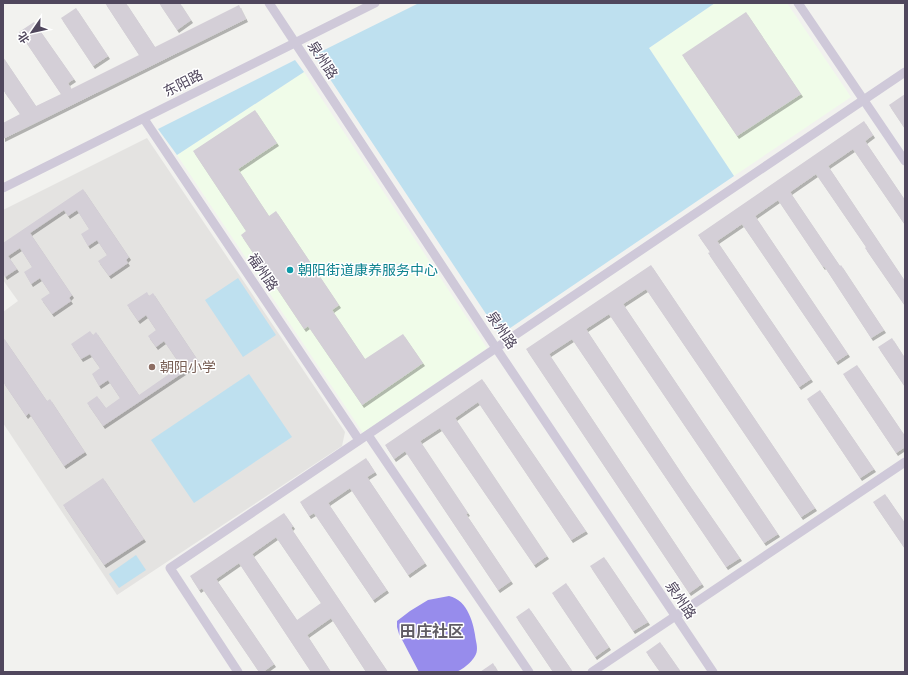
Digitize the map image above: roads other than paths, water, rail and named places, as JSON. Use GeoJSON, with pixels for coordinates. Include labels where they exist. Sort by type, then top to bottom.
{"type":"FeatureCollection","features":[{"type":"Feature","properties":{"kind":"street","name":"泉州路"},"geometry":{"type":"LineString","coordinates":[[269,3],[496,348],[713,672]]}},
{"type":"Feature","properties":{"kind":"street","name":"东阳路"},"geometry":{"type":"LineString","coordinates":[[3,188],[375,3]]}},
{"type":"Feature","properties":{"kind":"street"},"geometry":{"type":"LineString","coordinates":[[798,3],[905,162]]}},
{"type":"Feature","properties":{"kind":"street"},"geometry":{"type":"LineString","coordinates":[[238,672],[170,568],[905,72]]}},
{"type":"Feature","properties":{"kind":"street","name":"福州路"},"geometry":{"type":"LineString","coordinates":[[144,118],[359,440]]}},
{"type":"Feature","properties":{"kind":"street"},"geometry":{"type":"LineString","coordinates":[[368,435],[529,672]]}},
{"type":"Feature","properties":{"kind":"street"},"geometry":{"type":"LineString","coordinates":[[592,672],[905,462]]}},
{"type":"Feature","properties":{"kind":"place","name":"朝阳街道康养服务中心"},"geometry":{"type":"Point","coordinates":[290,270]}},
{"type":"Feature","properties":{"kind":"place","name":"朝阳小学"},"geometry":{"type":"Point","coordinates":[152,367]}},
{"type":"Feature","properties":{"kind":"district","name":"田庄社区"},"geometry":{"type":"Point","coordinates":[432,631]}}]}
